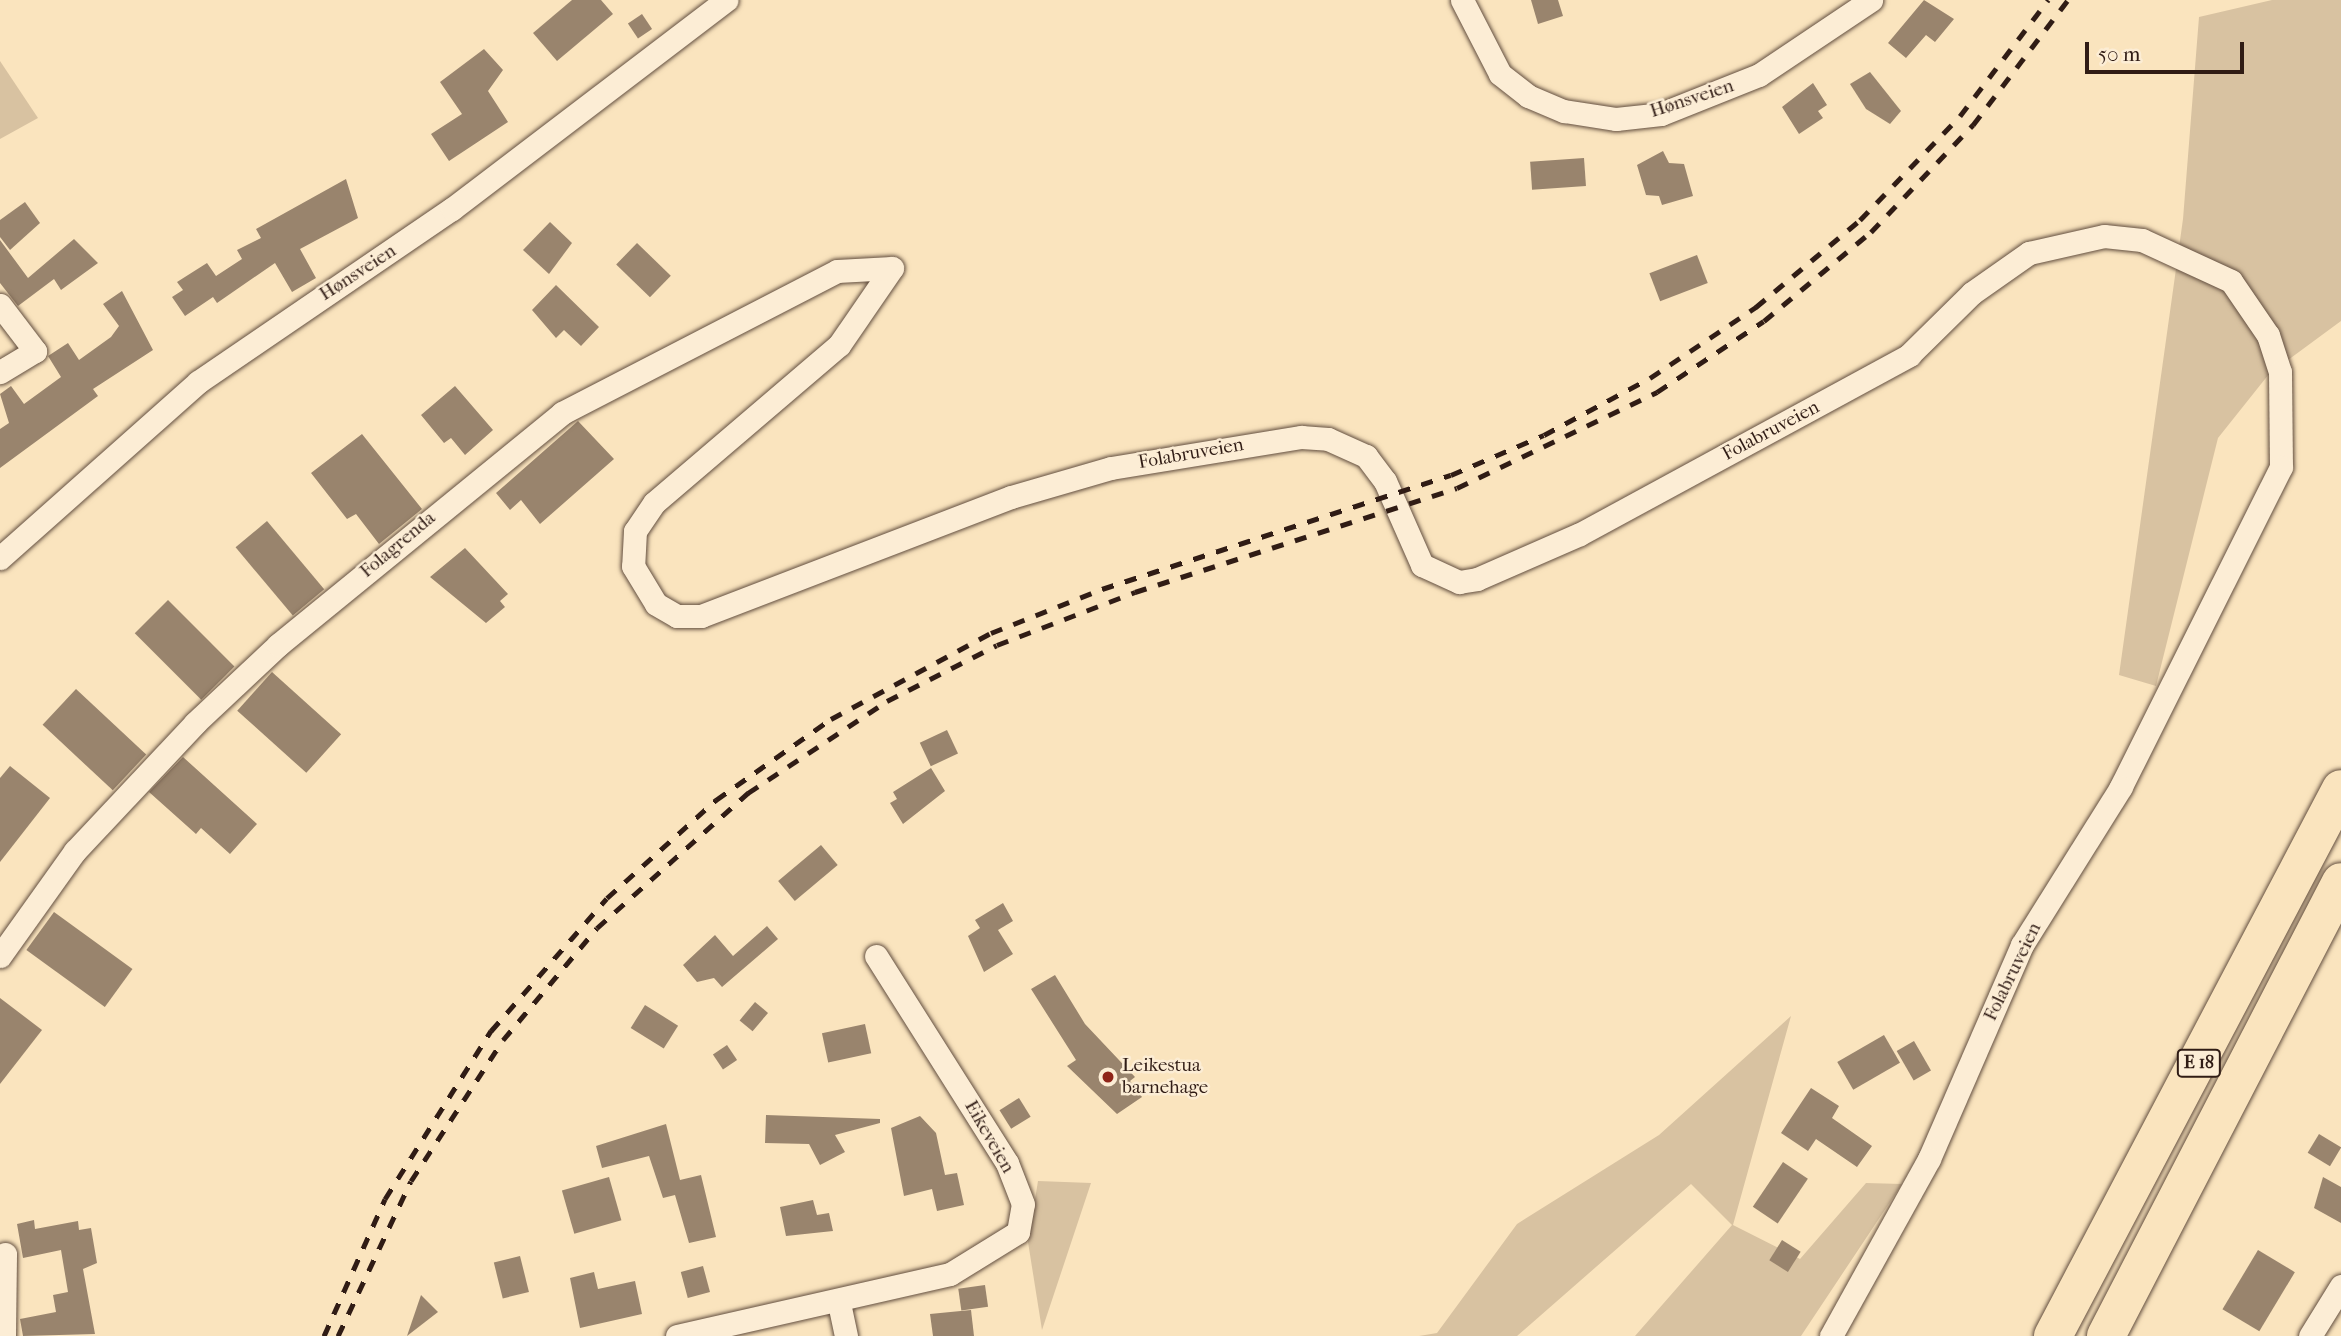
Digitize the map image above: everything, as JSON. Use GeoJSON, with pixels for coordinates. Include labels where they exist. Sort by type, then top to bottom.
{"type":"FeatureCollection","features":[{"type":"Feature","properties":{"kind":"highway","name":"E 18"},"geometry":{"type":"LineString","coordinates":[[2053,1336],[2341,789]]}},
{"type":"Feature","properties":{"kind":"highway","name":"E 18"},"geometry":{"type":"LineString","coordinates":[[2106,1336],[2341,883]]}},
{"type":"Feature","properties":{"kind":"street","name":"Hønsveien"},"geometry":{"type":"LineString","coordinates":[[0,558],[185,392],[463,202],[726,0]]}},
{"type":"Feature","properties":{"kind":"street","name":"Hønsveien"},"geometry":{"type":"LineString","coordinates":[[1462,0],[1500,74],[1528,96],[1564,111],[1616,119],[1661,114],[1759,75],[1871,0]]}},
{"type":"Feature","properties":{"kind":"street","name":"Folabruveien"},"geometry":{"type":"LineString","coordinates":[[892,268],[839,345],[654,503],[635,531],[633,566],[656,604],[677,616],[701,617],[1011,497],[1111,468],[1301,437],[1328,439],[1366,456],[1385,481],[1422,565],[1459,583],[1477,579],[1580,534],[1909,355],[1972,293],[2029,253],[2104,236],[2141,240],[2231,281],[2269,335],[2280,372],[2281,467],[2121,787],[2022,945],[1928,1158],[1832,1336]]}},
{"type":"Feature","properties":{"kind":"street","name":"Folagrenda"},"geometry":{"type":"LineString","coordinates":[[0,956],[83,842],[195,723],[287,637],[562,413],[837,271],[892,268]]}},
{"type":"Feature","properties":{"kind":"street"},"geometry":{"type":"LineString","coordinates":[[0,305],[35,351],[0,372]]}},
{"type":"Feature","properties":{"kind":"street","name":"Eikeveien"},"geometry":{"type":"LineString","coordinates":[[677,1336],[839,1303],[960,1268],[1018,1232],[1023,1204],[1007,1163],[876,956]]}},
{"type":"Feature","properties":{"kind":"street"},"geometry":{"type":"LineString","coordinates":[[4,1336],[5,1254]]}},
{"type":"Feature","properties":{"kind":"street"},"geometry":{"type":"LineString","coordinates":[[2310,1336],[2341,1286]]}},
{"type":"Feature","properties":{"kind":"street"},"geometry":{"type":"LineString","coordinates":[[839,1303],[846,1336]]}},
{"type":"Feature","properties":{"kind":"shaded area"},"geometry":{"type":"Polygon","coordinates":[[[2272,0],[2341,0],[2341,321],[2269,374],[2218,438],[2156,686],[2119,675],[2183,219],[2199,17],[2272,0]]]}},
{"type":"Feature","properties":{"kind":"shaded area"},"geometry":{"type":"Polygon","coordinates":[[[0,61],[38,118],[0,139],[0,61]]]}},
{"type":"Feature","properties":{"kind":"shaded area"},"geometry":{"type":"Polygon","coordinates":[[[1791,1016],[1733,1225],[1800,1259],[1866,1183],[1902,1184],[1801,1336],[1635,1336],[1732,1225],[1691,1184],[1517,1336],[1419,1336],[1437,1333],[1517,1224],[1659,1135],[1791,1016]]]}},
{"type":"Feature","properties":{"kind":"shaded area"},"geometry":{"type":"Polygon","coordinates":[[[1038,1181],[1091,1183],[1042,1330],[1028,1242],[1038,1181]]]}},
{"type":"Feature","properties":{"kind":"building"},"geometry":{"type":"Polygon","coordinates":[[[572,0],[601,0],[613,14],[557,61],[533,33],[572,0]]]}},
{"type":"Feature","properties":{"kind":"building"},"geometry":{"type":"Polygon","coordinates":[[[1531,0],[1558,0],[1563,16],[1538,24],[1531,0]]]}},
{"type":"Feature","properties":{"kind":"building"},"geometry":{"type":"Polygon","coordinates":[[[1924,0],[1954,19],[1935,42],[1926,35],[1906,58],[1888,43],[1924,0]]]}},
{"type":"Feature","properties":{"kind":"building"},"geometry":{"type":"Polygon","coordinates":[[[642,14],[652,29],[638,38],[628,24],[642,14]]]}},
{"type":"Feature","properties":{"kind":"building"},"geometry":{"type":"Polygon","coordinates":[[[484,49],[503,70],[488,91],[508,122],[449,161],[431,134],[462,114],[440,82],[484,49]]]}},
{"type":"Feature","properties":{"kind":"building"},"geometry":{"type":"Polygon","coordinates":[[[1870,72],[1901,111],[1890,124],[1866,109],[1850,84],[1870,72]]]}},
{"type":"Feature","properties":{"kind":"building"},"geometry":{"type":"Polygon","coordinates":[[[1813,83],[1827,105],[1818,111],[1823,118],[1799,134],[1782,107],[1813,83]]]}},
{"type":"Feature","properties":{"kind":"building"},"geometry":{"type":"Polygon","coordinates":[[[1663,151],[1669,163],[1684,164],[1693,196],[1662,205],[1659,196],[1646,195],[1637,165],[1663,151]]]}},
{"type":"Feature","properties":{"kind":"building"},"geometry":{"type":"Polygon","coordinates":[[[1584,158],[1586,186],[1532,190],[1530,162],[1584,158]]]}},
{"type":"Feature","properties":{"kind":"building"},"geometry":{"type":"Polygon","coordinates":[[[346,179],[358,218],[300,249],[316,278],[292,292],[275,263],[217,303],[213,297],[185,316],[172,297],[183,290],[177,282],[207,263],[216,276],[242,259],[237,250],[261,238],[256,229],[346,179]]]}},
{"type":"Feature","properties":{"kind":"building"},"geometry":{"type":"Polygon","coordinates":[[[25,202],[40,223],[10,250],[0,237],[0,220],[25,202]]]}},
{"type":"Feature","properties":{"kind":"building"},"geometry":{"type":"Polygon","coordinates":[[[550,222],[572,243],[549,274],[523,250],[550,222]]]}},
{"type":"Feature","properties":{"kind":"building"},"geometry":{"type":"Polygon","coordinates":[[[74,239],[98,263],[61,290],[54,279],[18,306],[0,283],[0,240],[28,278],[74,239]]]}},
{"type":"Feature","properties":{"kind":"building"},"geometry":{"type":"Polygon","coordinates":[[[637,243],[671,276],[650,297],[616,265],[637,243]]]}},
{"type":"Feature","properties":{"kind":"building"},"geometry":{"type":"Polygon","coordinates":[[[1697,255],[1708,283],[1660,301],[1649,273],[1697,255]]]}},
{"type":"Feature","properties":{"kind":"building"},"geometry":{"type":"Polygon","coordinates":[[[556,285],[599,327],[581,346],[564,330],[556,338],[532,310],[556,285]]]}},
{"type":"Feature","properties":{"kind":"building"},"geometry":{"type":"Polygon","coordinates":[[[122,291],[153,350],[93,389],[98,396],[0,468],[0,429],[9,423],[0,394],[11,386],[24,404],[61,377],[48,356],[68,343],[79,360],[111,337],[119,326],[103,304],[122,291]]]}},
{"type":"Feature","properties":{"kind":"building"},"geometry":{"type":"Polygon","coordinates":[[[455,386],[493,430],[465,455],[451,438],[444,443],[421,415],[455,386]]]}},
{"type":"Feature","properties":{"kind":"building"},"geometry":{"type":"Polygon","coordinates":[[[578,421],[614,459],[540,524],[521,500],[510,510],[496,493],[578,421]]]}},
{"type":"Feature","properties":{"kind":"building"},"geometry":{"type":"Polygon","coordinates":[[[362,434],[422,509],[379,544],[356,514],[347,519],[311,473],[362,434]]]}},
{"type":"Feature","properties":{"kind":"building"},"geometry":{"type":"Polygon","coordinates":[[[267,521],[324,589],[293,616],[236,547],[267,521]]]}},
{"type":"Feature","properties":{"kind":"building"},"geometry":{"type":"Polygon","coordinates":[[[465,548],[508,594],[500,601],[505,607],[486,623],[430,577],[465,548]]]}},
{"type":"Feature","properties":{"kind":"building"},"geometry":{"type":"Polygon","coordinates":[[[168,600],[234,666],[201,700],[135,633],[168,600]]]}},
{"type":"Feature","properties":{"kind":"building"},"geometry":{"type":"Polygon","coordinates":[[[272,672],[341,734],[306,773],[237,711],[272,672]]]}},
{"type":"Feature","properties":{"kind":"building"},"geometry":{"type":"Polygon","coordinates":[[[76,689],[146,754],[113,790],[43,725],[76,689]]]}},
{"type":"Feature","properties":{"kind":"building"},"geometry":{"type":"Polygon","coordinates":[[[947,730],[958,754],[931,766],[920,743],[947,730]]]}},
{"type":"Feature","properties":{"kind":"building"},"geometry":{"type":"Polygon","coordinates":[[[183,757],[257,824],[230,854],[201,828],[196,834],[149,792],[183,757]]]}},
{"type":"Feature","properties":{"kind":"building"},"geometry":{"type":"Polygon","coordinates":[[[10,766],[50,798],[0,862],[0,778],[10,766]]]}},
{"type":"Feature","properties":{"kind":"building"},"geometry":{"type":"Polygon","coordinates":[[[931,768],[945,791],[903,824],[890,803],[897,799],[893,792],[931,768]]]}},
{"type":"Feature","properties":{"kind":"building"},"geometry":{"type":"Polygon","coordinates":[[[821,845],[838,865],[795,901],[778,881],[821,845]]]}},
{"type":"Feature","properties":{"kind":"building"},"geometry":{"type":"Polygon","coordinates":[[[1003,903],[1013,921],[998,930],[1013,954],[984,972],[968,936],[980,928],[975,920],[1003,903]]]}},
{"type":"Feature","properties":{"kind":"building"},"geometry":{"type":"Polygon","coordinates":[[[54,912],[132,969],[105,1007],[26,950],[54,912]]]}},
{"type":"Feature","properties":{"kind":"building"},"geometry":{"type":"Polygon","coordinates":[[[767,926],[778,939],[722,987],[714,978],[697,982],[683,965],[715,935],[733,956],[767,926]]]}},
{"type":"Feature","properties":{"kind":"building"},"geometry":{"type":"Polygon","coordinates":[[[1055,975],[1085,1024],[1135,1077],[1130,1081],[1142,1097],[1117,1114],[1067,1066],[1076,1060],[1031,989],[1055,975]]]}},
{"type":"Feature","properties":{"kind":"building"},"geometry":{"type":"Polygon","coordinates":[[[0,998],[42,1030],[0,1084],[0,998]]]}},
{"type":"Feature","properties":{"kind":"building"},"geometry":{"type":"Polygon","coordinates":[[[755,1002],[768,1013],[753,1031],[740,1020],[755,1002]]]}},
{"type":"Feature","properties":{"kind":"building"},"geometry":{"type":"Polygon","coordinates":[[[645,1005],[678,1026],[664,1049],[631,1028],[645,1005]]]}},
{"type":"Feature","properties":{"kind":"building"},"geometry":{"type":"Polygon","coordinates":[[[865,1024],[871,1053],[828,1062],[822,1033],[865,1024]]]}},
{"type":"Feature","properties":{"kind":"building"},"geometry":{"type":"Polygon","coordinates":[[[1884,1035],[1900,1063],[1853,1090],[1837,1062],[1884,1035]]]}},
{"type":"Feature","properties":{"kind":"building"},"geometry":{"type":"Polygon","coordinates":[[[1914,1041],[1931,1070],[1914,1080],[1897,1051],[1914,1041]]]}},
{"type":"Feature","properties":{"kind":"building"},"geometry":{"type":"Polygon","coordinates":[[[727,1045],[737,1060],[723,1069],[713,1055],[727,1045]]]}},
{"type":"Feature","properties":{"kind":"building"},"geometry":{"type":"Polygon","coordinates":[[[1811,1088],[1839,1106],[1832,1118],[1872,1146],[1857,1167],[1816,1139],[1808,1151],[1781,1133],[1811,1088]]]}},
{"type":"Feature","properties":{"kind":"building"},"geometry":{"type":"Polygon","coordinates":[[[1019,1098],[1031,1117],[1011,1129],[999,1110],[1019,1098]]]}},
{"type":"Feature","properties":{"kind":"building"},"geometry":{"type":"Polygon","coordinates":[[[766,1115],[880,1119],[880,1123],[835,1135],[845,1152],[820,1165],[809,1144],[765,1143],[766,1115]]]}},
{"type":"Feature","properties":{"kind":"building"},"geometry":{"type":"Polygon","coordinates":[[[920,1116],[936,1133],[945,1175],[957,1173],[964,1205],[937,1211],[932,1189],[904,1196],[891,1128],[920,1116]]]}},
{"type":"Feature","properties":{"kind":"building"},"geometry":{"type":"Polygon","coordinates":[[[666,1124],[680,1180],[701,1175],[716,1237],[689,1243],[675,1195],[663,1198],[649,1156],[602,1168],[596,1146],[666,1124]]]}},
{"type":"Feature","properties":{"kind":"building"},"geometry":{"type":"Polygon","coordinates":[[[2319,1134],[2341,1147],[2330,1166],[2308,1153],[2319,1134]]]}},
{"type":"Feature","properties":{"kind":"building"},"geometry":{"type":"Polygon","coordinates":[[[1783,1162],[1808,1179],[1778,1224],[1753,1207],[1783,1162]]]}},
{"type":"Feature","properties":{"kind":"building"},"geometry":{"type":"Polygon","coordinates":[[[609,1177],[621,1220],[574,1234],[562,1191],[609,1177]]]}},
{"type":"Feature","properties":{"kind":"building"},"geometry":{"type":"Polygon","coordinates":[[[2323,1177],[2341,1187],[2341,1223],[2314,1208],[2323,1177]]]}},
{"type":"Feature","properties":{"kind":"building"},"geometry":{"type":"Polygon","coordinates":[[[813,1200],[817,1215],[829,1213],[833,1231],[786,1236],[780,1207],[813,1200]]]}},
{"type":"Feature","properties":{"kind":"building"},"geometry":{"type":"Polygon","coordinates":[[[34,1220],[35,1229],[78,1221],[79,1230],[91,1228],[97,1263],[83,1269],[95,1334],[23,1336],[20,1319],[56,1312],[53,1295],[68,1292],[61,1250],[23,1258],[17,1224],[34,1220]]]}},
{"type":"Feature","properties":{"kind":"building"},"geometry":{"type":"Polygon","coordinates":[[[1782,1240],[1801,1252],[1788,1272],[1769,1260],[1782,1240]]]}},
{"type":"Feature","properties":{"kind":"building"},"geometry":{"type":"Polygon","coordinates":[[[2258,1250],[2295,1272],[2259,1331],[2222,1309],[2258,1250]]]}},
{"type":"Feature","properties":{"kind":"building"},"geometry":{"type":"Polygon","coordinates":[[[520,1256],[529,1292],[503,1298],[494,1263],[520,1256]]]}},
{"type":"Feature","properties":{"kind":"building"},"geometry":{"type":"Polygon","coordinates":[[[703,1266],[710,1292],[688,1298],[681,1272],[703,1266]]]}},
{"type":"Feature","properties":{"kind":"building"},"geometry":{"type":"Polygon","coordinates":[[[594,1272],[598,1289],[635,1281],[642,1314],[580,1328],[570,1278],[594,1272]]]}},
{"type":"Feature","properties":{"kind":"building"},"geometry":{"type":"Polygon","coordinates":[[[985,1285],[988,1307],[961,1311],[958,1289],[985,1285]]]}},
{"type":"Feature","properties":{"kind":"building"},"geometry":{"type":"Polygon","coordinates":[[[421,1295],[438,1312],[407,1336],[421,1295]]]}},
{"type":"Feature","properties":{"kind":"building"},"geometry":{"type":"Polygon","coordinates":[[[971,1310],[974,1336],[933,1336],[930,1314],[971,1310]]]}},
{"type":"Feature","properties":{"kind":"railway"},"geometry":{"type":"LineString","coordinates":[[324,1336],[385,1199],[491,1031],[607,898],[716,800],[831,719],[991,633],[1102,589],[1451,475],[1544,435],[1650,378],[1756,307],[1860,220],[1960,116],[2048,0]]}},
{"type":"Feature","properties":{"kind":"railway"},"geometry":{"type":"LineString","coordinates":[[338,1336],[411,1181],[503,1040],[597,928],[748,793],[887,701],[997,645],[1135,592],[1457,488],[1657,392],[1764,321],[1871,232],[1973,125],[2068,0]]}},
{"type":"Feature","properties":{"kind":"place","name":"Leikestua barnehage"},"geometry":{"type":"Point","coordinates":[1108,1077]}}]}
